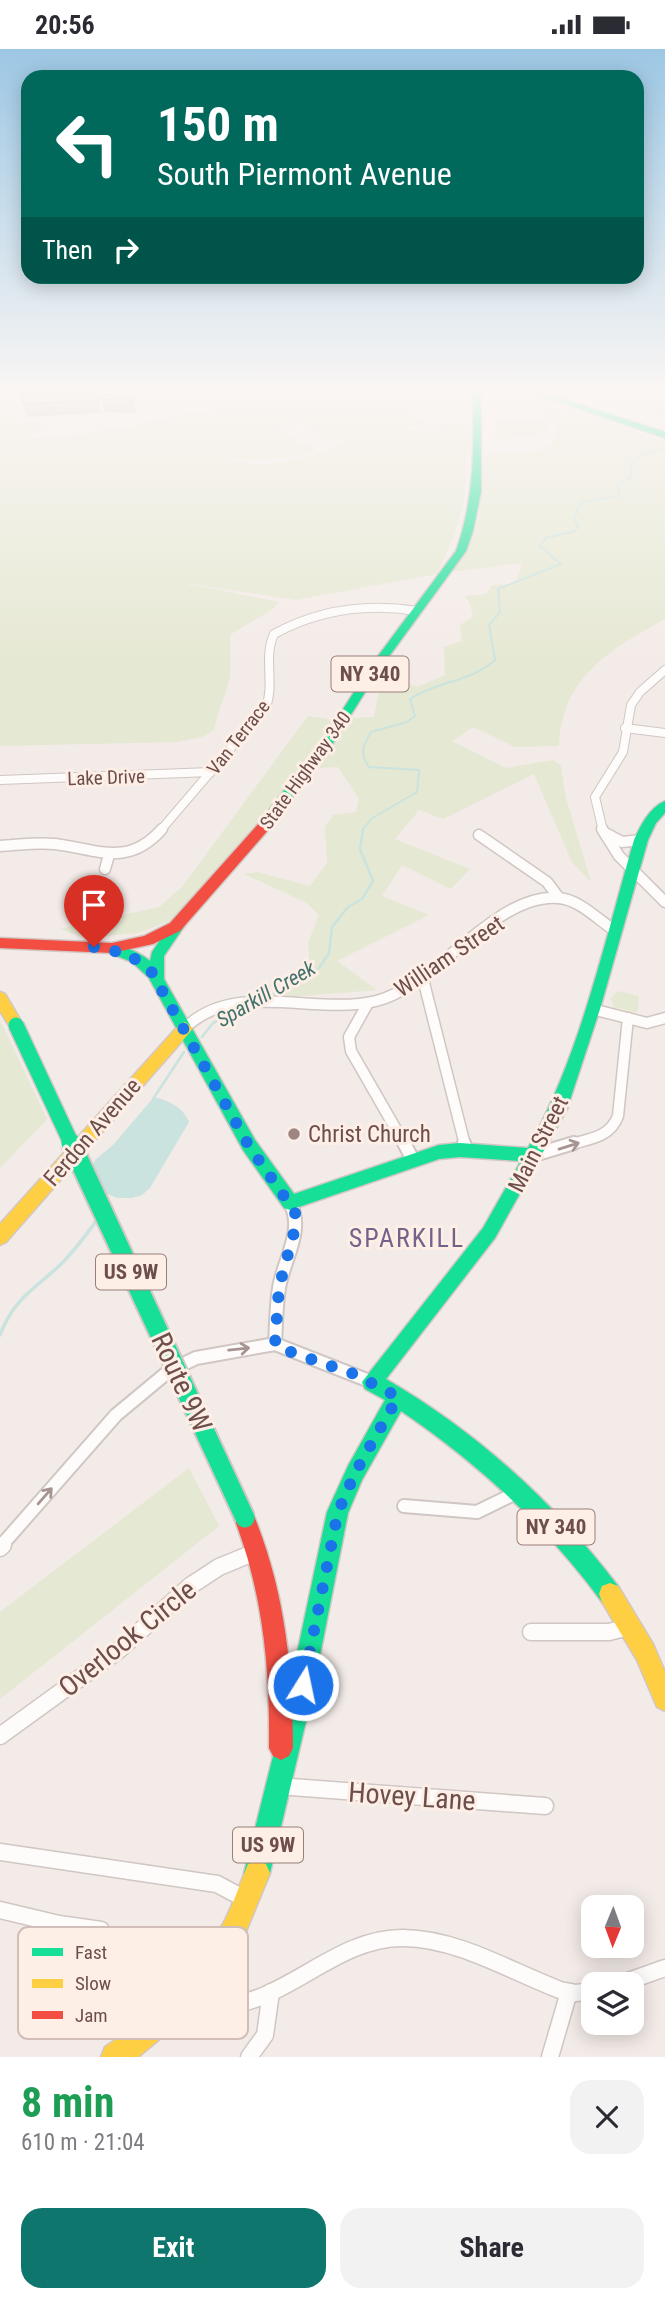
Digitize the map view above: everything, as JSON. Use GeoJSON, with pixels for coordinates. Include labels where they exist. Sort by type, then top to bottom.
{"type":"FeatureCollection","features":[{"type":"Feature","properties":{"kind":"main road","name":"State Highway 340"},"geometry":{"type":"LineString","coordinates":[[158,980],[154,965],[156,955],[178,925],[254,840],[331,737],[374,669],[461,551],[474,520],[475,484]]}},
{"type":"Feature","properties":{"kind":"main road","name":"Main Street"},"geometry":{"type":"LineString","coordinates":[[372,1382],[489,1233],[561,1105],[641,840],[650,821],[665,805]]}},
{"type":"Feature","properties":{"kind":"main road"},"geometry":{"type":"LineString","coordinates":[[0,943],[112,948],[154,938],[178,925]]}},
{"type":"Feature","properties":{"kind":"main road"},"geometry":{"type":"LineString","coordinates":[[112,948],[141,961],[158,980],[249,1146],[290,1203],[446,1151],[534,1155]]}},
{"type":"Feature","properties":{"kind":"main road","name":"Route 9W"},"geometry":{"type":"LineString","coordinates":[[0,999],[16,1025],[260,1550],[272,1592],[279,1641],[282,1709],[278,1786]]}},
{"type":"Feature","properties":{"kind":"main road","name":"Ferdon Avenue"},"geometry":{"type":"LineString","coordinates":[[0,1237],[191,1039]]}},
{"type":"Feature","properties":{"kind":"main road","name":"NY 340"},"geometry":{"type":"LineString","coordinates":[[372,1382],[462,1440],[520,1491],[589,1563],[632,1626],[665,1699]]}},
{"type":"Feature","properties":{"kind":"main road"},"geometry":{"type":"LineString","coordinates":[[278,1786],[338,1512],[355,1473],[398,1397]]}},
{"type":"Feature","properties":{"kind":"main road","name":"US 9W"},"geometry":{"type":"LineString","coordinates":[[235,1927],[249,1901],[268,1844],[278,1786]]}},
{"type":"Feature","properties":{"kind":"main road","name":"US 9W"},"geometry":{"type":"LineString","coordinates":[[115,2057],[144,2039]]}},
{"type":"Feature","properties":{"kind":"street","name":"Van Terrace"},"geometry":{"type":"LineString","coordinates":[[0,846],[53,844],[109,855],[126,853],[156,836],[271,699],[268,649],[274,634],[296,624],[357,609],[383,605],[416,611]]}},
{"type":"Feature","properties":{"kind":"street"},"geometry":{"type":"LineString","coordinates":[[665,670],[640,692],[631,705],[623,752],[595,797],[603,830],[612,850],[665,902]]}},
{"type":"Feature","properties":{"kind":"street"},"geometry":{"type":"LineString","coordinates":[[625,728],[665,733]]}},
{"type":"Feature","properties":{"kind":"street","name":"Lake Drive"},"geometry":{"type":"LineString","coordinates":[[0,781],[211,772]]}},
{"type":"Feature","properties":{"kind":"street"},"geometry":{"type":"LineString","coordinates":[[603,830],[621,843],[641,840]]}},
{"type":"Feature","properties":{"kind":"street"},"geometry":{"type":"LineString","coordinates":[[479,835],[547,882],[559,898],[579,905],[614,930]]}},
{"type":"Feature","properties":{"kind":"street"},"geometry":{"type":"LineString","coordinates":[[105,869],[109,855]]}},
{"type":"Feature","properties":{"kind":"street","name":"William Street"},"geometry":{"type":"LineString","coordinates":[[191,1039],[191,1019],[233,1004],[368,1003],[390,996],[523,906],[542,898],[559,898]]}},
{"type":"Feature","properties":{"kind":"street"},"geometry":{"type":"LineString","coordinates":[[422,975],[466,1150]]}},
{"type":"Feature","properties":{"kind":"street"},"geometry":{"type":"LineString","coordinates":[[368,1003],[349,1037],[351,1051],[413,1160]]}},
{"type":"Feature","properties":{"kind":"street"},"geometry":{"type":"LineString","coordinates":[[592,1009],[665,1028]]}},
{"type":"Feature","properties":{"kind":"street"},"geometry":{"type":"LineString","coordinates":[[654,1023],[665,1018]]}},
{"type":"Feature","properties":{"kind":"street"},"geometry":{"type":"LineString","coordinates":[[534,1155],[603,1135],[614,1127],[628,1019]]}},
{"type":"Feature","properties":{"kind":"street"},"geometry":{"type":"LineString","coordinates":[[275,1344],[279,1287],[296,1220],[290,1203]]}},
{"type":"Feature","properties":{"kind":"street"},"geometry":{"type":"LineString","coordinates":[[0,1548],[114,1417],[163,1376],[202,1355],[275,1344],[372,1382]]}},
{"type":"Feature","properties":{"kind":"street"},"geometry":{"type":"LineString","coordinates":[[404,1506],[477,1512],[520,1491]]}},
{"type":"Feature","properties":{"kind":"street","name":"Overlook Circle"},"geometry":{"type":"LineString","coordinates":[[0,1736],[135,1637],[190,1586],[219,1567],[260,1550]]}},
{"type":"Feature","properties":{"kind":"street"},"geometry":{"type":"LineString","coordinates":[[531,1632],[609,1632],[622,1631],[632,1626]]}},
{"type":"Feature","properties":{"kind":"street","name":"Hovey Lane"},"geometry":{"type":"LineString","coordinates":[[278,1786],[545,1806]]}},
{"type":"Feature","properties":{"kind":"street"},"geometry":{"type":"LineString","coordinates":[[0,1852],[217,1884],[249,1901]]}},
{"type":"Feature","properties":{"kind":"street"},"geometry":{"type":"LineString","coordinates":[[0,1910],[86,1927]]}},
{"type":"Feature","properties":{"kind":"street"},"geometry":{"type":"LineString","coordinates":[[248,1999],[271,1992],[364,1945],[401,1938],[452,1948],[569,1992],[581,1992]]}},
{"type":"Feature","properties":{"kind":"street"},"geometry":{"type":"LineString","coordinates":[[644,1975],[665,1968]]}},
{"type":"Feature","properties":{"kind":"street"},"geometry":{"type":"LineString","coordinates":[[249,2057],[265,2035],[271,1992]]}},
{"type":"Feature","properties":{"kind":"street"},"geometry":{"type":"LineString","coordinates":[[550,2057],[569,1992]]}},
{"type":"Feature","properties":{"kind":"green space"},"geometry":{"type":"Polygon","coordinates":[[[0,484],[465,484],[456,529],[437,574],[296,600],[191,584],[191,587],[194,585],[279,602],[272,610],[231,634],[229,681],[214,730],[202,737],[177,742],[0,746],[0,484]]]}},
{"type":"Feature","properties":{"kind":"green space"},"geometry":{"type":"Polygon","coordinates":[[[482,484],[665,484],[665,619],[608,654],[579,683],[562,722],[559,746],[515,747],[473,727],[452,741],[506,768],[553,760],[561,766],[566,798],[591,882],[572,862],[534,774],[443,819],[419,810],[395,839],[470,869],[451,889],[402,865],[382,896],[429,915],[337,961],[377,990],[290,997],[267,985],[310,965],[308,943],[319,915],[307,903],[244,874],[257,872],[310,886],[327,863],[325,827],[333,815],[356,812],[359,799],[338,767],[317,768],[352,718],[374,717],[379,691],[402,682],[417,687],[445,675],[444,647],[462,641],[460,625],[473,616],[465,596],[486,594],[492,585],[515,584],[522,563],[452,572],[470,543],[481,505],[482,484]]]}},
{"type":"Feature","properties":{"kind":"green space"},"geometry":{"type":"Polygon","coordinates":[[[308,716],[334,720],[281,797],[218,872],[173,920],[138,933],[84,938],[60,929],[159,907],[182,887],[308,716]]]}},
{"type":"Feature","properties":{"kind":"green space"},"geometry":{"type":"Polygon","coordinates":[[[618,991],[639,996],[637,1013],[614,1007],[611,998],[618,991]]]}},
{"type":"Feature","properties":{"kind":"green space"},"geometry":{"type":"Polygon","coordinates":[[[0,1020],[47,1119],[0,1168],[0,1020]]]}},
{"type":"Feature","properties":{"kind":"green space"},"geometry":{"type":"Polygon","coordinates":[[[189,1468],[219,1526],[0,1699],[0,1612],[189,1468]]]}},
{"type":"Feature","properties":{"kind":"water"},"geometry":{"type":"Polygon","coordinates":[[[154,1097],[175,1105],[189,1122],[150,1188],[142,1195],[117,1198],[105,1193],[90,1171],[95,1160],[114,1144],[154,1097]]]}},
{"type":"Feature","properties":{"kind":"waterway","name":"Sparkill Creek"},"geometry":{"type":"LineString","coordinates":[[363,830],[371,819],[417,792],[419,770],[369,767],[363,749],[371,732],[407,722],[415,716],[410,699],[431,688],[475,673],[495,660],[489,625],[500,612],[498,589],[561,564],[540,546],[546,538],[575,531],[578,526],[574,518],[581,502],[619,496],[618,484]]}},
{"type":"Feature","properties":{"kind":"waterway","name":"Sparkill Creek"},"geometry":{"type":"LineString","coordinates":[[264,999],[319,968],[329,953],[332,927],[348,907],[362,899],[373,881],[360,849],[363,830]]}},
{"type":"Feature","properties":{"kind":"waterway","name":"Sparkill Creek"},"geometry":{"type":"LineString","coordinates":[[202,1037],[213,1023],[252,1005]]}},
{"type":"Feature","properties":{"kind":"waterway","name":"Sparkill Creek"},"geometry":{"type":"LineString","coordinates":[[153,1099],[184,1052]]}},
{"type":"Feature","properties":{"kind":"waterway","name":"Sparkill Creek"},"geometry":{"type":"LineString","coordinates":[[0,1335],[18,1304],[64,1261],[97,1220]]}},
{"type":"Feature","properties":{"kind":"traffic: fast"},"geometry":{"type":"LineString","coordinates":[[265,825],[331,737],[374,669],[461,551],[473,512],[477,484]]}},
{"type":"Feature","properties":{"kind":"traffic: fast"},"geometry":{"type":"LineString","coordinates":[[398,1397],[372,1382],[489,1233],[559,1109],[592,1009],[641,840],[650,821],[665,805]]}},
{"type":"Feature","properties":{"kind":"traffic: fast"},"geometry":{"type":"LineString","coordinates":[[157,978],[157,956],[178,925]]}},
{"type":"Feature","properties":{"kind":"traffic: fast"},"geometry":{"type":"LineString","coordinates":[[112,948],[137,958],[154,974],[249,1145],[290,1203],[439,1152],[460,1150],[534,1155]]}},
{"type":"Feature","properties":{"kind":"traffic: fast"},"geometry":{"type":"LineString","coordinates":[[16,1025],[245,1518]]}},
{"type":"Feature","properties":{"kind":"traffic: fast"},"geometry":{"type":"LineString","coordinates":[[257,1873],[300,1696],[338,1512],[355,1473],[398,1397],[458,1439],[514,1485],[588,1564],[610,1594]]}},
{"type":"Feature","properties":{"kind":"traffic: slow"},"geometry":{"type":"LineString","coordinates":[[0,998],[16,1025]]}},
{"type":"Feature","properties":{"kind":"traffic: slow"},"geometry":{"type":"LineString","coordinates":[[0,1237],[185,1028]]}},
{"type":"Feature","properties":{"kind":"traffic: slow"},"geometry":{"type":"LineString","coordinates":[[610,1594],[645,1652],[665,1699]]}},
{"type":"Feature","properties":{"kind":"traffic: slow"},"geometry":{"type":"LineString","coordinates":[[235,1927],[257,1873]]}},
{"type":"Feature","properties":{"kind":"traffic: slow"},"geometry":{"type":"LineString","coordinates":[[115,2057],[141,2039]]}},
{"type":"Feature","properties":{"kind":"traffic: jam"},"geometry":{"type":"LineString","coordinates":[[0,943],[112,948],[148,940],[175,927],[265,825]]}},
{"type":"Feature","properties":{"kind":"traffic: jam"},"geometry":{"type":"LineString","coordinates":[[245,1518],[256,1546],[271,1603],[278,1660],[281,1748]]}},
{"type":"Feature","properties":{"kind":"place","name":"Christ Church"},"geometry":{"type":"Point","coordinates":[294,1134]}},
{"type":"Feature","properties":{"kind":"district","name":"SPARKILL"},"geometry":{"type":"Point","coordinates":[407,1238]}},
{"type":"Feature","properties":{"kind":"route"},"geometry":{"type":"LineString","coordinates":[[94,947],[112,948],[128,954],[141,961],[158,980],[249,1146],[294,1208],[296,1225],[281,1276],[274,1331],[275,1344],[365,1379],[398,1397],[355,1473],[338,1512],[303,1685]]}}]}
